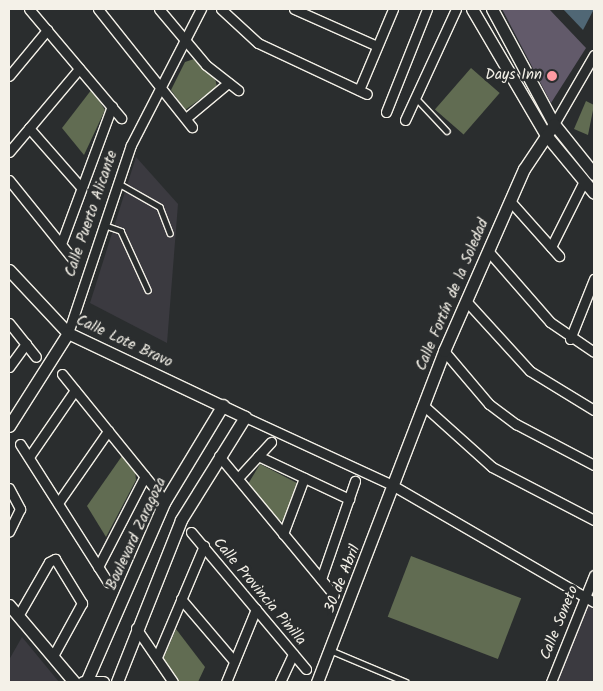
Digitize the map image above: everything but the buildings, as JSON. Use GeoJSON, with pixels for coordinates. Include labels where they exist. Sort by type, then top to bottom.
{"type":"FeatureCollection","features":[{"type":"Feature","properties":{"kind":"street"},"geometry":{"type":"LineString","coordinates":[[29,9],[121,118]]}},
{"type":"Feature","properties":{"kind":"street"},"geometry":{"type":"LineString","coordinates":[[98,9],[192,127]]}},
{"type":"Feature","properties":{"kind":"street"},"geometry":{"type":"LineString","coordinates":[[158,9],[228,83],[238,90]]}},
{"type":"Feature","properties":{"kind":"street","name":"Calle Puerto Alicante"},"geometry":{"type":"LineString","coordinates":[[9,426],[68,333],[131,145],[162,90],[201,9]]}},
{"type":"Feature","properties":{"kind":"street"},"geometry":{"type":"LineString","coordinates":[[221,9],[258,43],[363,92],[377,46],[393,9]]}},
{"type":"Feature","properties":{"kind":"street"},"geometry":{"type":"LineString","coordinates":[[294,9],[377,46]]}},
{"type":"Feature","properties":{"kind":"street"},"geometry":{"type":"LineString","coordinates":[[386,112],[427,9]]}},
{"type":"Feature","properties":{"kind":"street"},"geometry":{"type":"LineString","coordinates":[[405,120],[456,9]]}},
{"type":"Feature","properties":{"kind":"street"},"geometry":{"type":"LineString","coordinates":[[472,9],[546,135],[594,193]]}},
{"type":"Feature","properties":{"kind":"street"},"geometry":{"type":"LineString","coordinates":[[492,9],[554,124],[594,174]]}},
{"type":"Feature","properties":{"kind":"street"},"geometry":{"type":"LineString","coordinates":[[9,76],[47,30]]}},
{"type":"Feature","properties":{"kind":"street"},"geometry":{"type":"LineString","coordinates":[[554,124],[594,55]]}},
{"type":"Feature","properties":{"kind":"street"},"geometry":{"type":"LineString","coordinates":[[9,152],[79,69]]}},
{"type":"Feature","properties":{"kind":"street"},"geometry":{"type":"LineString","coordinates":[[186,118],[228,83]]}},
{"type":"Feature","properties":{"kind":"street"},"geometry":{"type":"LineString","coordinates":[[60,244],[80,186],[112,106]]}},
{"type":"Feature","properties":{"kind":"street","name":"Calle Fortín de la Soledad"},"geometry":{"type":"LineString","coordinates":[[392,485],[444,351],[510,201],[554,124]]}},
{"type":"Feature","properties":{"kind":"street"},"geometry":{"type":"LineString","coordinates":[[29,128],[80,186]]}},
{"type":"Feature","properties":{"kind":"street"},"geometry":{"type":"LineString","coordinates":[[9,180],[72,258]]}},
{"type":"Feature","properties":{"kind":"street"},"geometry":{"type":"LineString","coordinates":[[550,247],[584,181]]}},
{"type":"Feature","properties":{"kind":"street"},"geometry":{"type":"LineString","coordinates":[[510,201],[559,256]]}},
{"type":"Feature","properties":{"kind":"street"},"geometry":{"type":"LineString","coordinates":[[489,252],[570,339],[594,352]]}},
{"type":"Feature","properties":{"kind":"street","name":"Calle Lote Bravo"},"geometry":{"type":"LineString","coordinates":[[9,270],[68,333],[245,417]]}},
{"type":"Feature","properties":{"kind":"street"},"geometry":{"type":"LineString","coordinates":[[570,339],[594,279]]}},
{"type":"Feature","properties":{"kind":"street"},"geometry":{"type":"LineString","coordinates":[[467,302],[530,371],[594,410]]}},
{"type":"Feature","properties":{"kind":"street"},"geometry":{"type":"LineString","coordinates":[[9,323],[36,357]]}},
{"type":"Feature","properties":{"kind":"street"},"geometry":{"type":"LineString","coordinates":[[9,367],[26,344]]}},
{"type":"Feature","properties":{"kind":"street"},"geometry":{"type":"LineString","coordinates":[[444,351],[489,404],[510,419],[594,465]]}},
{"type":"Feature","properties":{"kind":"street"},"geometry":{"type":"LineString","coordinates":[[62,374],[165,501]]}},
{"type":"Feature","properties":{"kind":"street"},"geometry":{"type":"LineString","coordinates":[[29,457],[75,390]]}},
{"type":"Feature","properties":{"kind":"street","name":"Boulevard Zaragoza"},"geometry":{"type":"LineString","coordinates":[[85,681],[165,501],[223,405]]}},
{"type":"Feature","properties":{"kind":"street"},"geometry":{"type":"LineString","coordinates":[[423,405],[492,467],[594,520]]}},
{"type":"Feature","properties":{"kind":"street"},"geometry":{"type":"LineString","coordinates":[[117,682],[136,628],[181,520],[219,456],[245,417],[392,485],[594,602]]}},
{"type":"Feature","properties":{"kind":"street"},"geometry":{"type":"LineString","coordinates":[[58,503],[108,431]]}},
{"type":"Feature","properties":{"kind":"street"},"geometry":{"type":"LineString","coordinates":[[238,478],[271,442]]}},
{"type":"Feature","properties":{"kind":"street"},"geometry":{"type":"LineString","coordinates":[[20,444],[108,582]]}},
{"type":"Feature","properties":{"kind":"street"},"geometry":{"type":"LineString","coordinates":[[219,456],[334,595]]}},
{"type":"Feature","properties":{"kind":"street"},"geometry":{"type":"LineString","coordinates":[[258,456],[349,499]]}},
{"type":"Feature","properties":{"kind":"street"},"geometry":{"type":"LineString","coordinates":[[98,567],[145,476]]}},
{"type":"Feature","properties":{"kind":"street"},"geometry":{"type":"LineString","coordinates":[[283,534],[304,478]]}},
{"type":"Feature","properties":{"kind":"street"},"geometry":{"type":"LineString","coordinates":[[321,579],[355,481]]}},
{"type":"Feature","properties":{"kind":"street","name":"30 de Abril"},"geometry":{"type":"LineString","coordinates":[[317,682],[392,485]]}},
{"type":"Feature","properties":{"kind":"street"},"geometry":{"type":"LineString","coordinates":[[9,488],[20,509],[9,532]]}},
{"type":"Feature","properties":{"kind":"street","name":"Calle Provincia Pinilla"},"geometry":{"type":"LineString","coordinates":[[191,532],[306,669]]}},
{"type":"Feature","properties":{"kind":"street"},"geometry":{"type":"LineString","coordinates":[[157,657],[204,546]]}},
{"type":"Feature","properties":{"kind":"street"},"geometry":{"type":"LineString","coordinates":[[18,616],[49,562],[55,559],[82,603],[53,656]]}},
{"type":"Feature","properties":{"kind":"street","name":"Calle Soneto"},"geometry":{"type":"LineString","coordinates":[[551,682],[594,575]]}},
{"type":"Feature","properties":{"kind":"street"},"geometry":{"type":"LineString","coordinates":[[182,599],[234,661]]}},
{"type":"Feature","properties":{"kind":"street"},"geometry":{"type":"LineString","coordinates":[[9,605],[74,682]]}},
{"type":"Feature","properties":{"kind":"street"},"geometry":{"type":"LineString","coordinates":[[226,682],[256,610]]}},
{"type":"Feature","properties":{"kind":"street"},"geometry":{"type":"LineString","coordinates":[[136,628],[173,682]]}},
{"type":"Feature","properties":{"kind":"street"},"geometry":{"type":"LineString","coordinates":[[280,682],[293,654]]}},
{"type":"Feature","properties":{"kind":"street"},"geometry":{"type":"LineString","coordinates":[[85,681],[103,682]]}},
{"type":"Feature","properties":{"kind":"lane"},"geometry":{"type":"LineString","coordinates":[[415,97],[447,131]]}},
{"type":"Feature","properties":{"kind":"lane"},"geometry":{"type":"LineString","coordinates":[[118,183],[160,207],[170,233]]}},
{"type":"Feature","properties":{"kind":"lane"},"geometry":{"type":"LineString","coordinates":[[104,224],[122,232],[148,290]]}},
{"type":"Feature","properties":{"kind":"lane"},"geometry":{"type":"LineString","coordinates":[[330,650],[406,682]]}},
{"type":"Feature","properties":{"kind":"shaded area"},"geometry":{"type":"Polygon","coordinates":[[[136,157],[178,204],[167,343],[90,303],[136,157]]]}},
{"type":"Feature","properties":{"kind":"shaded area"},"geometry":{"type":"Polygon","coordinates":[[[588,603],[594,607],[594,682],[557,682],[588,603]]]}},
{"type":"Feature","properties":{"kind":"shaded area"},"geometry":{"type":"Polygon","coordinates":[[[22,637],[59,682],[9,682],[9,660],[22,637]]]}},
{"type":"Feature","properties":{"kind":"green space"},"geometry":{"type":"Polygon","coordinates":[[[194,59],[215,78],[217,87],[185,110],[171,90],[185,62],[194,59]]]}},
{"type":"Feature","properties":{"kind":"green space"},"geometry":{"type":"Polygon","coordinates":[[[471,68],[500,93],[464,134],[435,110],[471,68]]]}},
{"type":"Feature","properties":{"kind":"green space"},"geometry":{"type":"Polygon","coordinates":[[[92,89],[105,110],[84,155],[62,128],[92,89]]]}},
{"type":"Feature","properties":{"kind":"green space"},"geometry":{"type":"Polygon","coordinates":[[[586,101],[594,105],[588,135],[574,129],[586,101]]]}},
{"type":"Feature","properties":{"kind":"green space"},"geometry":{"type":"Polygon","coordinates":[[[122,456],[135,471],[136,480],[106,537],[87,506],[122,456]]]}},
{"type":"Feature","properties":{"kind":"green space"},"geometry":{"type":"Polygon","coordinates":[[[260,464],[297,483],[283,521],[275,519],[248,484],[260,464]]]}},
{"type":"Feature","properties":{"kind":"green space"},"geometry":{"type":"Polygon","coordinates":[[[411,556],[521,598],[498,659],[388,617],[411,556]]]}},
{"type":"Feature","properties":{"kind":"green space"},"geometry":{"type":"Polygon","coordinates":[[[176,629],[205,667],[198,682],[178,682],[163,659],[176,629]]]}},
{"type":"Feature","properties":{"kind":"water"},"geometry":{"type":"Polygon","coordinates":[[[563,9],[594,9],[583,30],[563,9]]]}},
{"type":"Feature","properties":{"kind":"place","name":"Days Inn"},"geometry":{"type":"Point","coordinates":[552,76]}}]}
